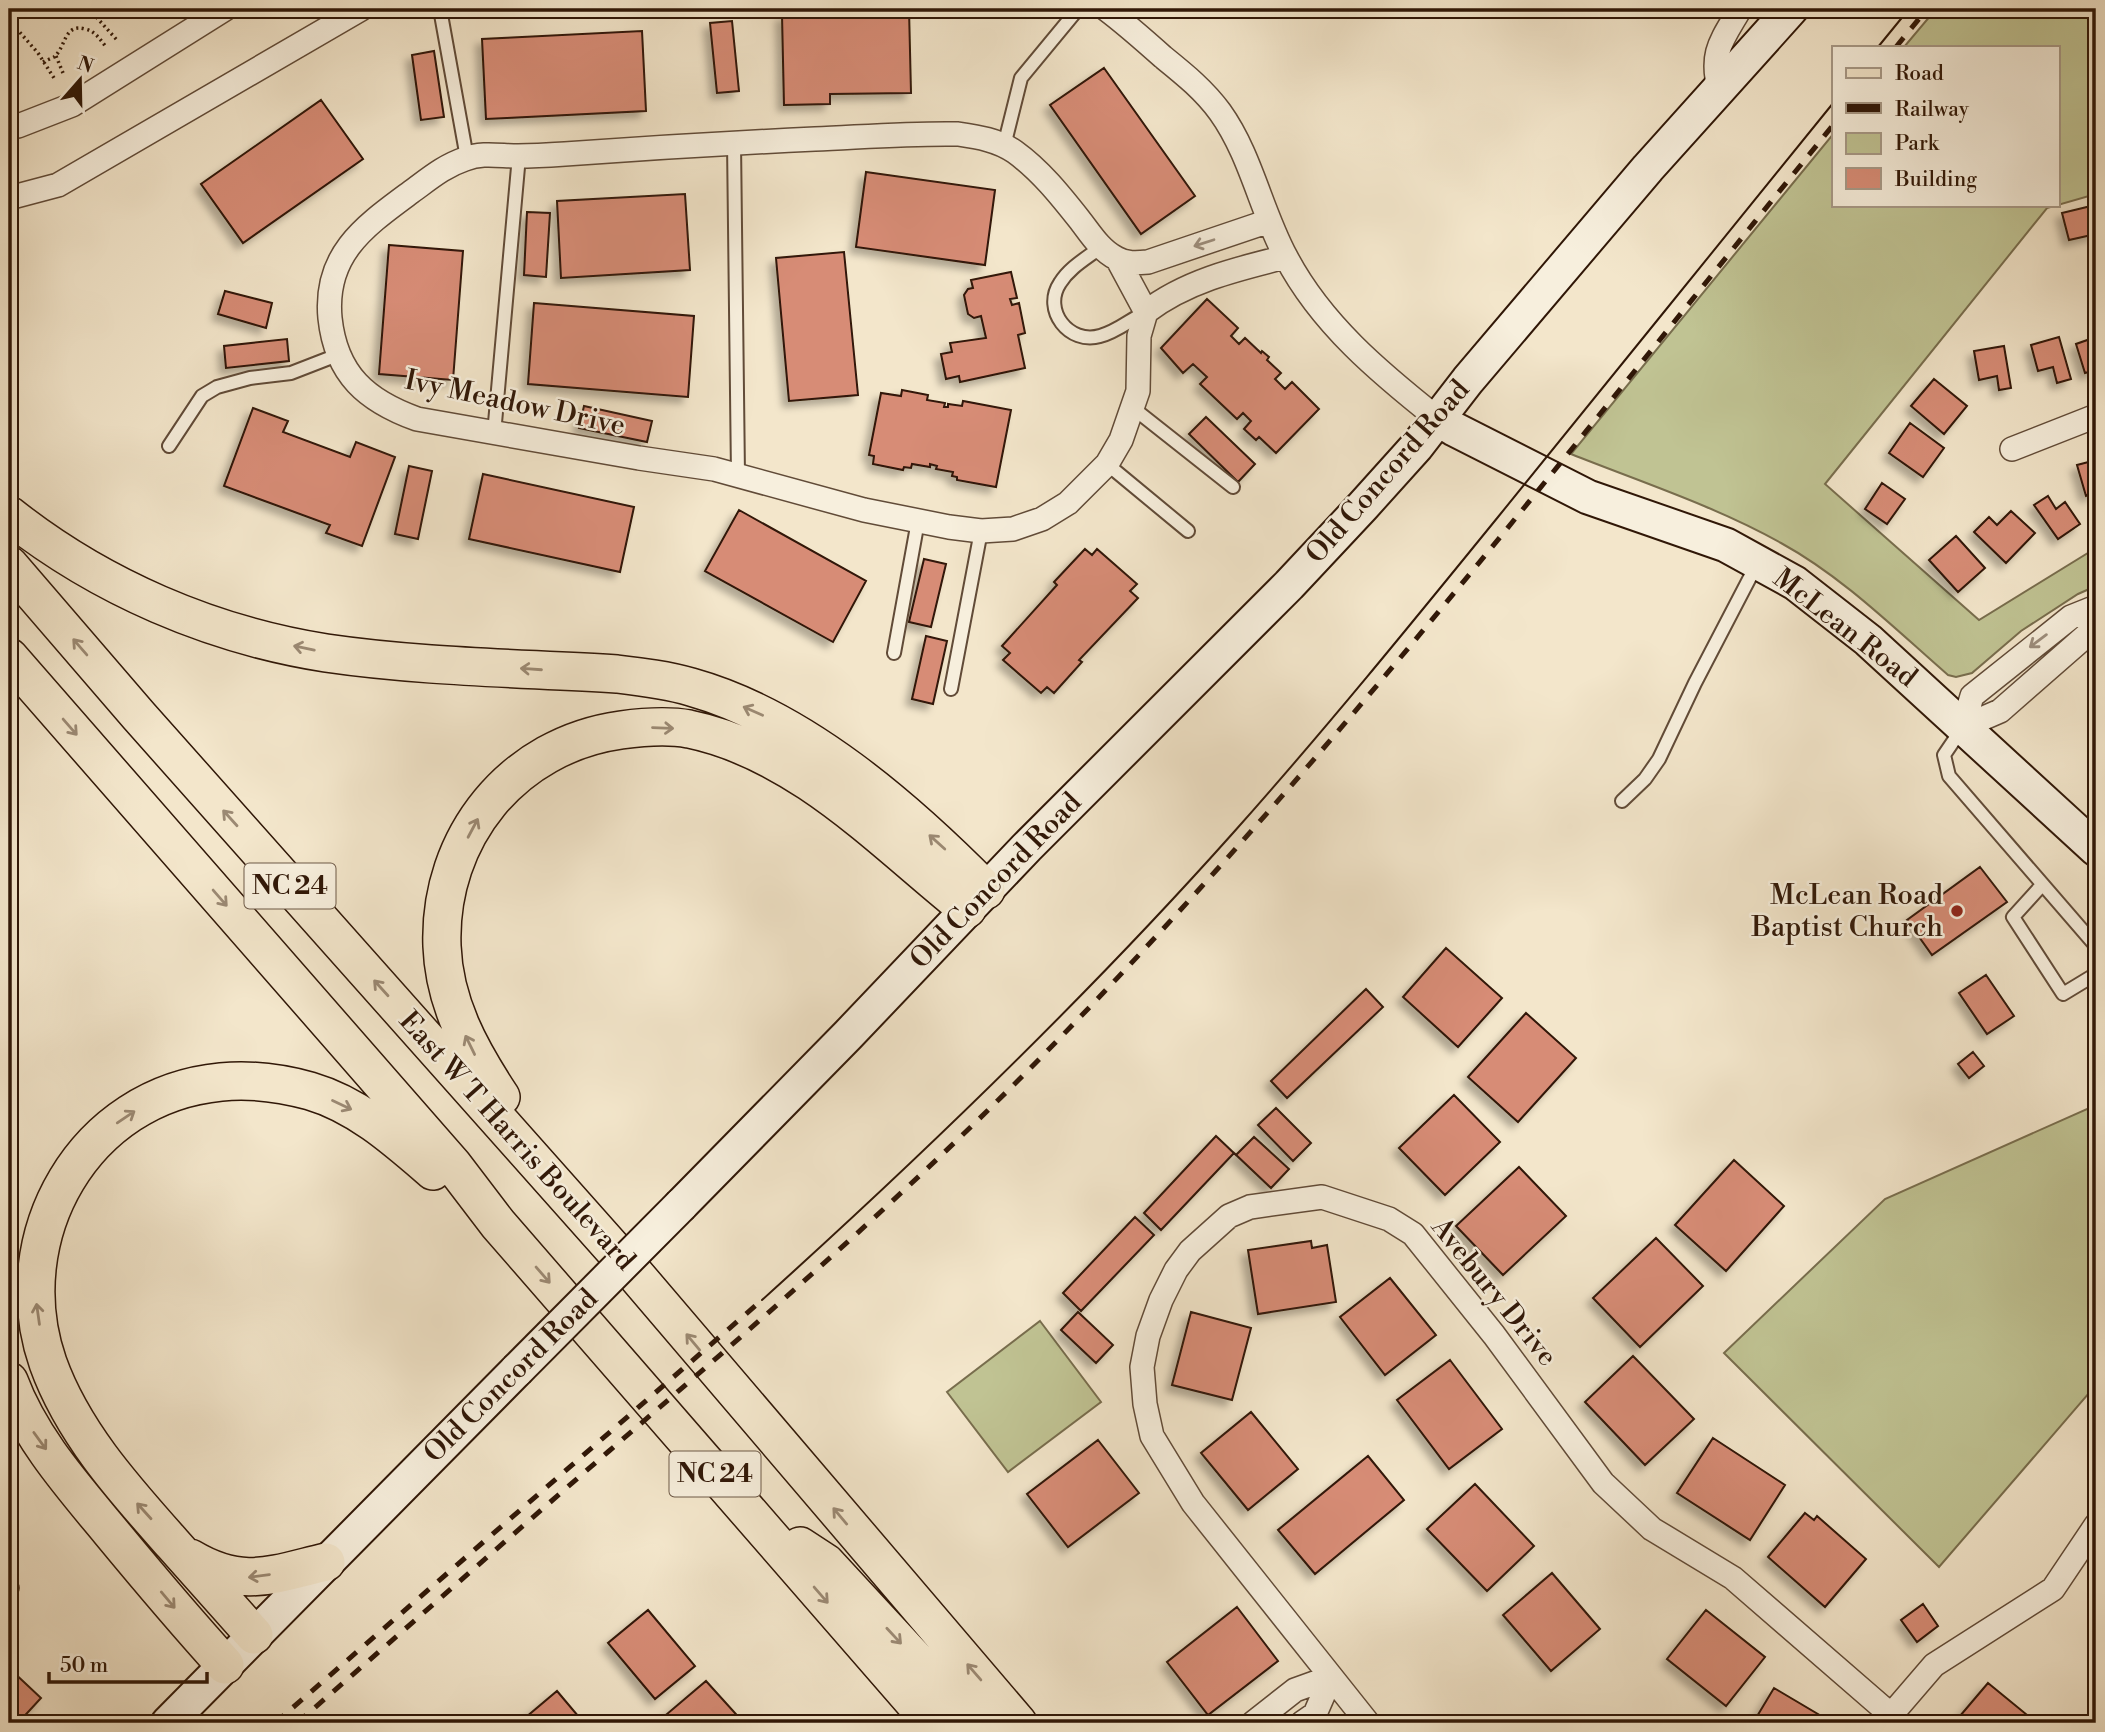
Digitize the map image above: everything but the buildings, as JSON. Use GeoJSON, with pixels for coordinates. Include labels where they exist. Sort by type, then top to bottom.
{"type":"FeatureCollection","features":[{"type":"Feature","properties":{"kind":"main road"},"geometry":{"type":"LineString","coordinates":[[9,515],[61,554],[135,595],[207,622],[282,644],[380,659],[654,679],[724,698],[782,725],[830,756],[918,825],[976,899]]}},
{"type":"Feature","properties":{"kind":"main road","name":"East W T Harris Boulevard"},"geometry":{"type":"LineString","coordinates":[[9,565],[148,727],[629,1267],[1018,1723]]}},
{"type":"Feature","properties":{"kind":"main road","name":"NC 24"},"geometry":{"type":"LineString","coordinates":[[9,657],[453,1165],[498,1224],[932,1723]]}},
{"type":"Feature","properties":{"kind":"main road"},"geometry":{"type":"LineString","coordinates":[[573,1204],[561,1172],[503,1099],[478,1062],[452,1007],[446,979],[442,946],[443,921],[454,868],[479,816],[500,789],[518,773],[558,748],[580,738],[604,732],[659,726],[688,729],[723,738],[787,768],[976,899]]}},
{"type":"Feature","properties":{"kind":"main road"},"geometry":{"type":"LineString","coordinates":[[254,1635],[125,1490],[65,1404],[48,1362],[36,1301],[36,1268],[41,1241],[58,1193],[72,1168],[111,1127],[162,1097],[187,1088],[230,1081],[282,1085],[313,1092],[370,1119],[498,1224]]}},
{"type":"Feature","properties":{"kind":"main road"},"geometry":{"type":"LineString","coordinates":[[9,1381],[33,1431],[63,1473],[187,1624],[225,1665]]}},
{"type":"Feature","properties":{"kind":"main road"},"geometry":{"type":"LineString","coordinates":[[750,1513],[826,1563],[974,1723]]}},
{"type":"Feature","properties":{"kind":"main road"},"geometry":{"type":"LineString","coordinates":[[181,1552],[205,1567],[228,1576],[248,1578],[326,1562]]}},
{"type":"Feature","properties":{"kind":"street"},"geometry":{"type":"LineString","coordinates":[[9,127],[72,105],[225,9]]}},
{"type":"Feature","properties":{"kind":"street"},"geometry":{"type":"LineString","coordinates":[[9,198],[58,185],[361,9]]}},
{"type":"Feature","properties":{"kind":"street"},"geometry":{"type":"LineString","coordinates":[[1106,9],[1206,93],[1233,135],[1285,257],[1321,312],[1358,351],[1438,419]]}},
{"type":"Feature","properties":{"kind":"street"},"geometry":{"type":"LineString","coordinates":[[1720,91],[1715,60],[1740,9]]}},
{"type":"Feature","properties":{"kind":"street","name":"Old Concord Road"},"geometry":{"type":"LineString","coordinates":[[168,1723],[681,1205],[848,1035],[976,899],[1318,554],[1438,419],[1640,178],[1791,9]]}},
{"type":"Feature","properties":{"kind":"street","name":"Ivy Meadow Drive"},"geometry":{"type":"LineString","coordinates":[[1110,253],[1034,167],[1004,146],[987,139],[958,134],[734,143],[519,156],[486,155],[467,158],[439,171],[382,213],[351,242],[337,264],[330,291],[330,319],[348,372],[366,394],[390,409],[417,419],[714,469],[864,510],[981,531],[1013,529],[1042,519],[1068,503],[1107,464],[1121,440],[1133,408],[1139,376],[1139,336],[1146,312]]}},
{"type":"Feature","properties":{"kind":"street"},"geometry":{"type":"LineString","coordinates":[[1110,253],[1135,263],[1148,262],[1269,221]]}},
{"type":"Feature","properties":{"kind":"street"},"geometry":{"type":"LineString","coordinates":[[1110,253],[1146,312],[1168,296],[1212,278],[1285,257]]}},
{"type":"Feature","properties":{"kind":"street"},"geometry":{"type":"LineString","coordinates":[[2012,449],[2096,416]]}},
{"type":"Feature","properties":{"kind":"street","name":"McLean Road"},"geometry":{"type":"LineString","coordinates":[[1438,419],[1588,497],[1726,545],[1795,583],[1868,640],[2096,849]]}},
{"type":"Feature","properties":{"kind":"street"},"geometry":{"type":"LineString","coordinates":[[1963,727],[1972,696],[2071,617],[2096,607]]}},
{"type":"Feature","properties":{"kind":"street"},"geometry":{"type":"LineString","coordinates":[[1963,727],[2000,711],[2096,627]]}},
{"type":"Feature","properties":{"kind":"street","name":"Avebury Drive"},"geometry":{"type":"LineString","coordinates":[[1368,1723],[1193,1503],[1152,1436],[1145,1404],[1142,1367],[1148,1336],[1161,1300],[1176,1270],[1190,1251],[1229,1216],[1250,1207],[1322,1197],[1389,1219],[1413,1234],[1494,1335],[1603,1483],[1652,1529],[1733,1578],[1889,1719],[1934,1665],[2053,1589],[2096,1525]]}},
{"type":"Feature","properties":{"kind":"street"},"geometry":{"type":"LineString","coordinates":[[1253,1723],[1295,1690],[1331,1677]]}},
{"type":"Feature","properties":{"kind":"street"},"geometry":{"type":"LineString","coordinates":[[1308,1719],[1331,1677]]}},
{"type":"Feature","properties":{"kind":"lane"},"geometry":{"type":"LineString","coordinates":[[440,9],[467,158]]}},
{"type":"Feature","properties":{"kind":"lane"},"geometry":{"type":"LineString","coordinates":[[1004,146],[1021,78],[1078,9]]}},
{"type":"Feature","properties":{"kind":"lane"},"geometry":{"type":"LineString","coordinates":[[734,143],[738,475]]}},
{"type":"Feature","properties":{"kind":"lane"},"geometry":{"type":"LineString","coordinates":[[494,434],[519,156]]}},
{"type":"Feature","properties":{"kind":"lane"},"geometry":{"type":"LineString","coordinates":[[1110,253],[1073,267],[1059,285],[1054,302],[1056,317],[1067,330],[1085,338],[1100,336],[1146,312]]}},
{"type":"Feature","properties":{"kind":"lane"},"geometry":{"type":"LineString","coordinates":[[169,446],[202,396],[217,387],[250,378],[291,373],[340,354]]}},
{"type":"Feature","properties":{"kind":"lane"},"geometry":{"type":"LineString","coordinates":[[1133,408],[1233,487]]}},
{"type":"Feature","properties":{"kind":"lane"},"geometry":{"type":"LineString","coordinates":[[1107,464],[1188,531]]}},
{"type":"Feature","properties":{"kind":"lane"},"geometry":{"type":"LineString","coordinates":[[894,653],[918,521]]}},
{"type":"Feature","properties":{"kind":"lane"},"geometry":{"type":"LineString","coordinates":[[951,689],[981,531]]}},
{"type":"Feature","properties":{"kind":"lane"},"geometry":{"type":"LineString","coordinates":[[1622,801],[1645,779],[1659,759],[1758,562]]}},
{"type":"Feature","properties":{"kind":"lane"},"geometry":{"type":"LineString","coordinates":[[1963,727],[1944,755],[1949,776],[2096,946]]}},
{"type":"Feature","properties":{"kind":"lane"},"geometry":{"type":"LineString","coordinates":[[2042,886],[2013,916],[2063,994],[2096,974]]}},
{"type":"Feature","properties":{"kind":"path"},"geometry":{"type":"LineString","coordinates":[[89,9],[117,40]]}},
{"type":"Feature","properties":{"kind":"path"},"geometry":{"type":"LineString","coordinates":[[9,20],[54,78]]}},
{"type":"Feature","properties":{"kind":"path"},"geometry":{"type":"LineString","coordinates":[[43,62],[55,56],[67,34],[80,27],[90,30],[106,47]]}},
{"type":"Feature","properties":{"kind":"path"},"geometry":{"type":"LineString","coordinates":[[99,37],[108,29]]}},
{"type":"Feature","properties":{"kind":"path"},"geometry":{"type":"LineString","coordinates":[[55,56],[63,73]]}},
{"type":"Feature","properties":{"kind":"green space"},"geometry":{"type":"Polygon","coordinates":[[[1936,9],[2096,9],[2096,194],[2060,204],[2060,46],[1905,46],[1936,9]]]}},
{"type":"Feature","properties":{"kind":"green space"},"geometry":{"type":"Polygon","coordinates":[[[1832,135],[1832,206],[2054,206],[2047,208],[1825,484],[1979,620],[2096,548],[2096,586],[2078,594],[2021,631],[1972,673],[1956,677],[1948,675],[1847,588],[1781,543],[1704,506],[1571,454],[1832,135]]]}},
{"type":"Feature","properties":{"kind":"green space"},"geometry":{"type":"Polygon","coordinates":[[[2096,1105],[2096,1385],[1939,1567],[1724,1353],[1885,1199],[2096,1105]]]}},
{"type":"Feature","properties":{"kind":"green space"},"geometry":{"type":"Polygon","coordinates":[[[1040,1321],[1101,1402],[1008,1472],[947,1392],[1040,1321]]]}},
{"type":"Feature","properties":{"kind":"waterway"},"geometry":{"type":"LineString","coordinates":[[1406,9],[1411,9]]}},
{"type":"Feature","properties":{"kind":"tram line"},"geometry":{"type":"LineString","coordinates":[[1879,46],[1909,9]]}},
{"type":"Feature","properties":{"kind":"tram line"},"geometry":{"type":"LineString","coordinates":[[762,1300],[1004,1073],[1120,955],[1233,833],[1400,637],[1832,104]]}},
{"type":"Feature","properties":{"kind":"railway"},"geometry":{"type":"LineString","coordinates":[[1897,46],[1927,9]]}},
{"type":"Feature","properties":{"kind":"railway"},"geometry":{"type":"LineString","coordinates":[[297,1723],[836,1252],[947,1150],[1054,1044],[1158,935],[1357,709],[1550,476],[1832,126]]}},
{"type":"Feature","properties":{"kind":"railway"},"geometry":{"type":"LineString","coordinates":[[275,1723],[762,1300]]}},
{"type":"Feature","properties":{"kind":"place","name":"McLean Road Baptist Church"},"geometry":{"type":"Point","coordinates":[1957,911]}}]}
